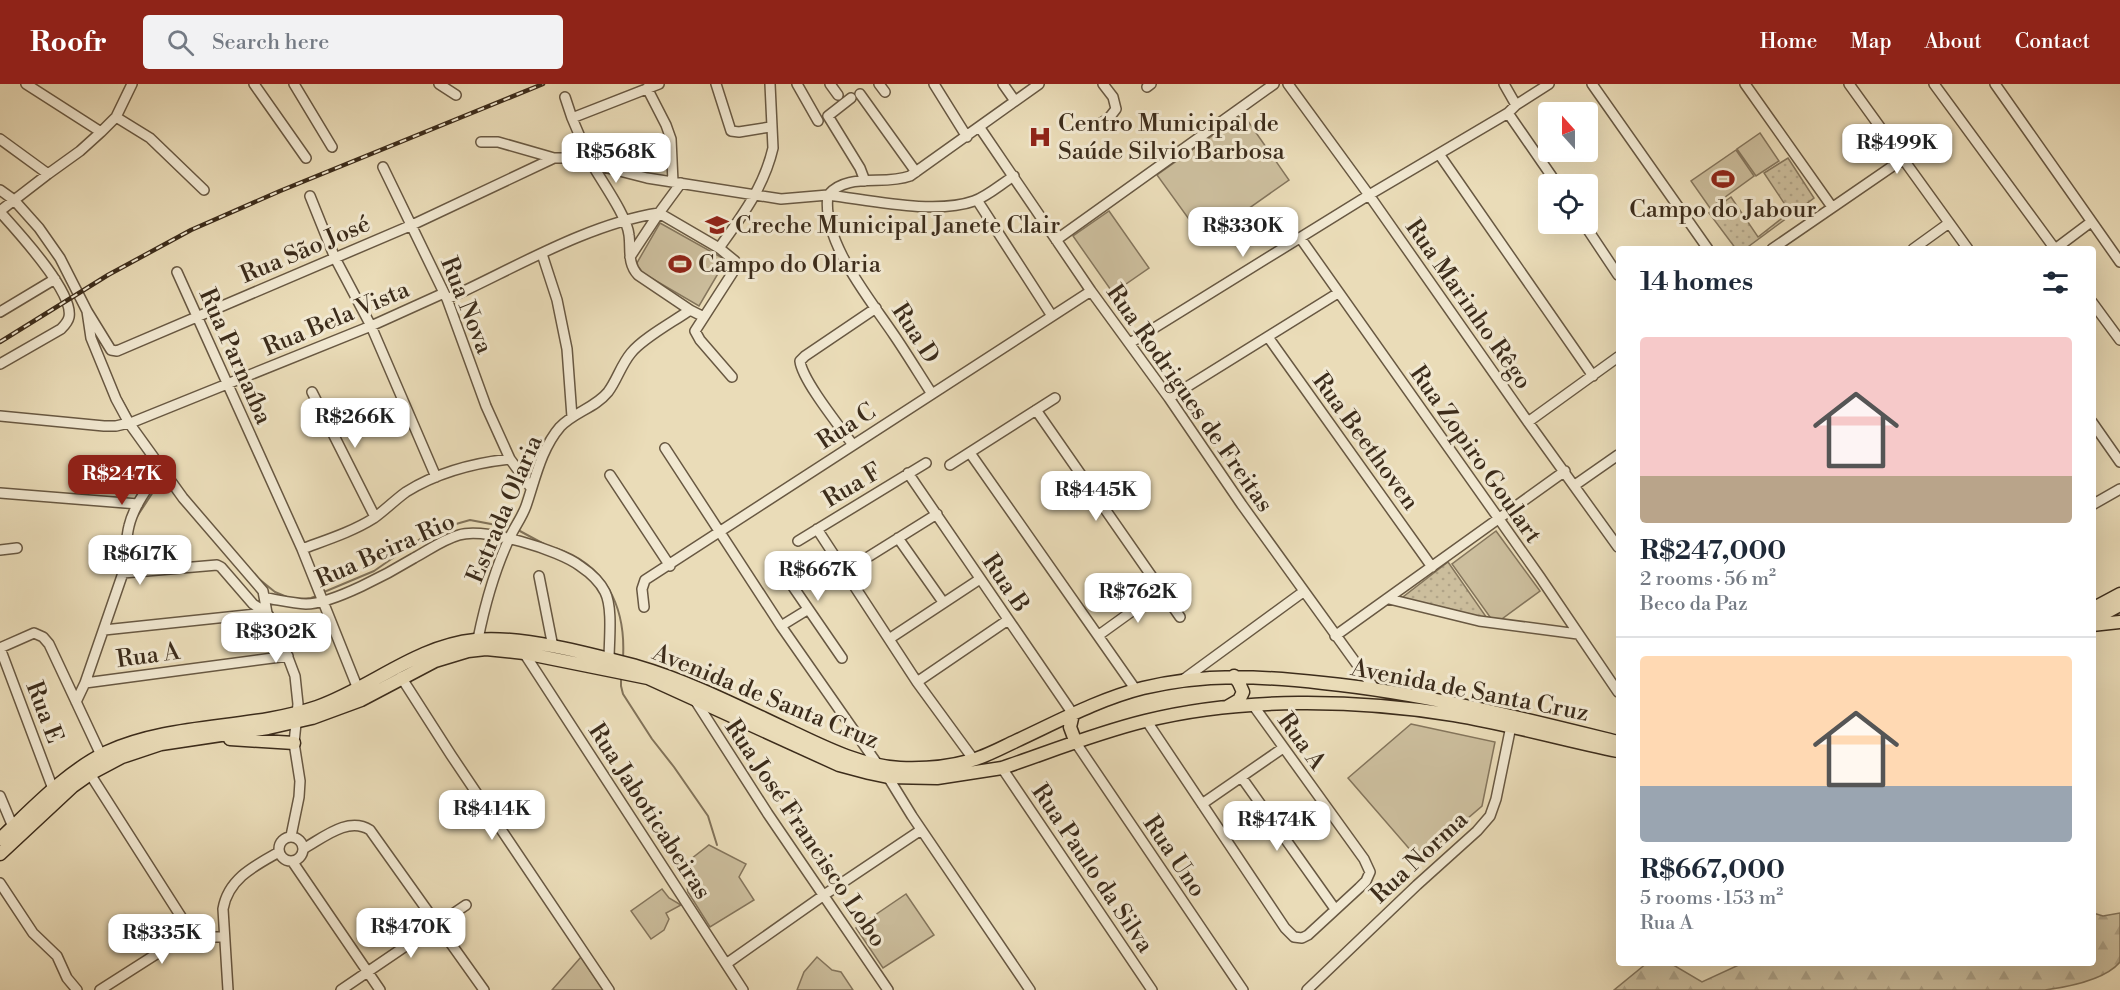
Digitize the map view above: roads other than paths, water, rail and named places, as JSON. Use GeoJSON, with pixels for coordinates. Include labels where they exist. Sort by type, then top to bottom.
{"type":"FeatureCollection","features":[{"type":"Feature","properties":{"kind":"main road"},"geometry":{"type":"LineString","coordinates":[[2096,607],[2120,594]]}},
{"type":"Feature","properties":{"kind":"main road"},"geometry":{"type":"LineString","coordinates":[[2096,620],[2120,605]]}},
{"type":"Feature","properties":{"kind":"main road"},"geometry":{"type":"LineString","coordinates":[[2096,622],[2120,622]]}},
{"type":"Feature","properties":{"kind":"main road","name":"Avenida de Santa Cruz"},"geometry":{"type":"LineString","coordinates":[[0,839],[53,789],[101,755],[160,735],[297,718],[428,652],[452,643],[478,639],[521,641],[553,647],[632,670],[672,677],[819,745],[878,765],[937,767],[974,760],[1073,714],[1136,690],[1181,681],[1234,676],[1374,688],[1458,704],[1616,742]]}},
{"type":"Feature","properties":{"kind":"main road","name":"Avenida de Santa Cruz"},"geometry":{"type":"LineString","coordinates":[[0,854],[90,774],[143,749],[211,737],[353,703],[435,660],[468,651],[486,649],[613,664]]}},
{"type":"Feature","properties":{"kind":"main road","name":"Avenida de Santa Cruz"},"geometry":{"type":"LineString","coordinates":[[632,670],[839,765],[888,777],[937,778],[1002,768],[1146,720],[1253,705],[1370,706],[1453,715],[1616,751]]}},
{"type":"Feature","properties":{"kind":"main road"},"geometry":{"type":"LineString","coordinates":[[1223,708],[1235,703],[1242,696],[1241,687],[1234,676]]}},
{"type":"Feature","properties":{"kind":"main road"},"geometry":{"type":"LineString","coordinates":[[1073,714],[1070,724],[1076,742]]}},
{"type":"Feature","properties":{"kind":"main road"},"geometry":{"type":"LineString","coordinates":[[211,737],[294,743]]}},
{"type":"Feature","properties":{"kind":"street"},"geometry":{"type":"LineString","coordinates":[[26,84],[101,132]]}},
{"type":"Feature","properties":{"kind":"street"},"geometry":{"type":"LineString","coordinates":[[0,364],[61,329],[69,315],[68,305],[55,279],[0,211],[80,151],[101,132],[116,117],[132,84]]}},
{"type":"Feature","properties":{"kind":"street"},"geometry":{"type":"LineString","coordinates":[[254,84],[306,158]]}},
{"type":"Feature","properties":{"kind":"street"},"geometry":{"type":"LineString","coordinates":[[294,84],[332,147]]}},
{"type":"Feature","properties":{"kind":"street"},"geometry":{"type":"LineString","coordinates":[[439,84],[456,95]]}},
{"type":"Feature","properties":{"kind":"street"},"geometry":{"type":"LineString","coordinates":[[572,118],[659,84]]}},
{"type":"Feature","properties":{"kind":"street"},"geometry":{"type":"LineString","coordinates":[[716,84],[731,131],[770,128]]}},
{"type":"Feature","properties":{"kind":"street"},"geometry":{"type":"LineString","coordinates":[[719,248],[756,195],[772,148],[770,84]]}},
{"type":"Feature","properties":{"kind":"street"},"geometry":{"type":"LineString","coordinates":[[797,84],[818,121]]}},
{"type":"Feature","properties":{"kind":"street"},"geometry":{"type":"LineString","coordinates":[[830,84],[838,95]]}},
{"type":"Feature","properties":{"kind":"street"},"geometry":{"type":"LineString","coordinates":[[934,84],[966,137]]}},
{"type":"Feature","properties":{"kind":"street"},"geometry":{"type":"LineString","coordinates":[[1003,84],[1015,101]]}},
{"type":"Feature","properties":{"kind":"street"},"geometry":{"type":"LineString","coordinates":[[828,195],[841,186],[866,181],[896,180],[910,176],[1039,84]]}},
{"type":"Feature","properties":{"kind":"street"},"geometry":{"type":"LineString","coordinates":[[1098,125],[1109,118],[1116,109],[1113,98],[1103,84]]}},
{"type":"Feature","properties":{"kind":"street"},"geometry":{"type":"LineString","coordinates":[[1056,240],[1274,84]]}},
{"type":"Feature","properties":{"kind":"street","name":"Rua Marinho Rêgo"},"geometry":{"type":"LineString","coordinates":[[1288,84],[1370,195],[1616,544]]}},
{"type":"Feature","properties":{"kind":"street"},"geometry":{"type":"LineString","coordinates":[[1504,84],[1516,105]]}},
{"type":"Feature","properties":{"kind":"street"},"geometry":{"type":"LineString","coordinates":[[1130,343],[1508,113],[1516,105],[1549,84]]}},
{"type":"Feature","properties":{"kind":"street"},"geometry":{"type":"LineString","coordinates":[[1592,84],[1706,246]]}},
{"type":"Feature","properties":{"kind":"street"},"geometry":{"type":"LineString","coordinates":[[1745,84],[1832,207]]}},
{"type":"Feature","properties":{"kind":"street"},"geometry":{"type":"LineString","coordinates":[[1849,84],[1966,246]]}},
{"type":"Feature","properties":{"kind":"street"},"geometry":{"type":"LineString","coordinates":[[1934,84],[2053,246]]}},
{"type":"Feature","properties":{"kind":"street"},"geometry":{"type":"LineString","coordinates":[[1995,84],[2120,262]]}},
{"type":"Feature","properties":{"kind":"street"},"geometry":{"type":"LineString","coordinates":[[630,257],[677,182],[671,139],[647,88]]}},
{"type":"Feature","properties":{"kind":"street"},"geometry":{"type":"LineString","coordinates":[[866,181],[828,116],[856,96],[916,172]]}},
{"type":"Feature","properties":{"kind":"street"},"geometry":{"type":"LineString","coordinates":[[566,97],[572,118],[591,161],[625,221],[629,235],[631,267],[638,275],[704,317]]}},
{"type":"Feature","properties":{"kind":"street"},"geometry":{"type":"LineString","coordinates":[[1508,113],[1550,174]]}},
{"type":"Feature","properties":{"kind":"street"},"geometry":{"type":"LineString","coordinates":[[116,117],[150,138],[204,190]]}},
{"type":"Feature","properties":{"kind":"street","name":"Rua Rodrigues de Freitas"},"geometry":{"type":"LineString","coordinates":[[980,128],[1091,291],[1169,398],[1303,592],[1374,688]]}},
{"type":"Feature","properties":{"kind":"street"},"geometry":{"type":"LineString","coordinates":[[0,139],[48,174]]}},
{"type":"Feature","properties":{"kind":"street"},"geometry":{"type":"LineString","coordinates":[[481,142],[498,142],[554,158],[591,161],[647,178],[781,199],[828,195],[904,205],[961,205],[977,200],[1014,176]]}},
{"type":"Feature","properties":{"kind":"street"},"geometry":{"type":"LineString","coordinates":[[1439,154],[1593,376]]}},
{"type":"Feature","properties":{"kind":"street","name":"Rua São José"},"geometry":{"type":"LineString","coordinates":[[87,311],[114,352],[412,225],[554,158]]}},
{"type":"Feature","properties":{"kind":"street"},"geometry":{"type":"LineString","coordinates":[[1776,246],[1903,159]]}},
{"type":"Feature","properties":{"kind":"street","name":"Rua Nova"},"geometry":{"type":"LineString","coordinates":[[383,167],[445,296],[486,406],[510,459],[531,489]]}},
{"type":"Feature","properties":{"kind":"street"},"geometry":{"type":"LineString","coordinates":[[0,190],[52,246],[87,311],[91,338],[116,399],[183,498],[263,591],[267,613]]}},
{"type":"Feature","properties":{"kind":"street","name":"Rua D"},"geometry":{"type":"LineString","coordinates":[[828,195],[826,205],[828,216],[838,246],[932,394]]}},
{"type":"Feature","properties":{"kind":"street"},"geometry":{"type":"LineString","coordinates":[[310,196],[335,258],[371,326],[436,477]]}},
{"type":"Feature","properties":{"kind":"street"},"geometry":{"type":"LineString","coordinates":[[977,200],[1052,316]]}},
{"type":"Feature","properties":{"kind":"street"},"geometry":{"type":"LineString","coordinates":[[658,213],[719,248],[733,258],[736,264],[704,317],[695,327],[696,334],[732,377]]}},
{"type":"Feature","properties":{"kind":"street","name":"Rua Bela Vista"},"geometry":{"type":"LineString","coordinates":[[131,423],[445,296],[592,232],[658,213]]}},
{"type":"Feature","properties":{"kind":"street"},"geometry":{"type":"LineString","coordinates":[[2059,246],[2091,222]]}},
{"type":"Feature","properties":{"kind":"street"},"geometry":{"type":"LineString","coordinates":[[1917,246],[1949,223]]}},
{"type":"Feature","properties":{"kind":"street"},"geometry":{"type":"LineString","coordinates":[[1591,234],[1616,272]]}},
{"type":"Feature","properties":{"kind":"street","name":"Rua Zopiro Goulart"},"geometry":{"type":"LineString","coordinates":[[1301,239],[1616,689]]}},
{"type":"Feature","properties":{"kind":"street"},"geometry":{"type":"LineString","coordinates":[[542,254],[557,300],[567,349],[572,417]]}},
{"type":"Feature","properties":{"kind":"street","name":"Rua Parnaíba"},"geometry":{"type":"LineString","coordinates":[[177,272],[302,549],[358,689]]}},
{"type":"Feature","properties":{"kind":"street"},"geometry":{"type":"LineString","coordinates":[[0,312],[55,279]]}},
{"type":"Feature","properties":{"kind":"street","name":"Rua C"},"geometry":{"type":"LineString","coordinates":[[644,607],[642,589],[645,580],[670,566],[1091,291]]}},
{"type":"Feature","properties":{"kind":"street"},"geometry":{"type":"LineString","coordinates":[[1169,398],[1338,292]]}},
{"type":"Feature","properties":{"kind":"street"},"geometry":{"type":"LineString","coordinates":[[2096,307],[2120,340]]}},
{"type":"Feature","properties":{"kind":"street","name":"Rua F"},"geometry":{"type":"LineString","coordinates":[[853,445],[801,368],[800,361],[876,308]]}},
{"type":"Feature","properties":{"kind":"street","name":"Estrada Olaria"},"geometry":{"type":"LineString","coordinates":[[478,639],[493,581],[510,537],[525,509],[543,456],[552,438],[572,417],[597,403],[607,394],[632,351],[690,310]]}},
{"type":"Feature","properties":{"kind":"street","name":"Rua Beethoven"},"geometry":{"type":"LineString","coordinates":[[1268,337],[1432,567]]}},
{"type":"Feature","properties":{"kind":"street"},"geometry":{"type":"LineString","coordinates":[[1528,422],[1616,359]]}},
{"type":"Feature","properties":{"kind":"street"},"geometry":{"type":"LineString","coordinates":[[312,392],[375,517]]}},
{"type":"Feature","properties":{"kind":"street"},"geometry":{"type":"LineString","coordinates":[[950,465],[1055,398]]}},
{"type":"Feature","properties":{"kind":"street"},"geometry":{"type":"LineString","coordinates":[[1036,410],[1179,617]]}},
{"type":"Feature","properties":{"kind":"street"},"geometry":{"type":"LineString","coordinates":[[0,416],[104,426],[131,423]]}},
{"type":"Feature","properties":{"kind":"street"},"geometry":{"type":"LineString","coordinates":[[2096,428],[2120,462]]}},
{"type":"Feature","properties":{"kind":"street"},"geometry":{"type":"LineString","coordinates":[[665,448],[780,626],[878,765]]}},
{"type":"Feature","properties":{"kind":"street"},"geometry":{"type":"LineString","coordinates":[[970,453],[1136,690]]}},
{"type":"Feature","properties":{"kind":"street"},"geometry":{"type":"LineString","coordinates":[[1575,485],[1616,456]]}},
{"type":"Feature","properties":{"kind":"street"},"geometry":{"type":"LineString","coordinates":[[302,549],[343,534],[375,517],[409,491],[436,477],[478,463],[510,459]]}},
{"type":"Feature","properties":{"kind":"street","name":"Rua F"},"geometry":{"type":"LineString","coordinates":[[798,541],[926,463]]}},
{"type":"Feature","properties":{"kind":"street","name":"Rua A"},"geometry":{"type":"LineString","coordinates":[[76,702],[86,683],[123,573],[127,557],[128,529],[138,504],[161,468]]}},
{"type":"Feature","properties":{"kind":"street"},"geometry":{"type":"LineString","coordinates":[[1335,636],[1565,471]]}},
{"type":"Feature","properties":{"kind":"street","name":"Rua B"},"geometry":{"type":"LineString","coordinates":[[908,473],[1073,714]]}},
{"type":"Feature","properties":{"kind":"street"},"geometry":{"type":"LineString","coordinates":[[610,475],[670,566]]}},
{"type":"Feature","properties":{"kind":"street"},"geometry":{"type":"LineString","coordinates":[[2096,503],[2120,489]]}},
{"type":"Feature","properties":{"kind":"street"},"geometry":{"type":"LineString","coordinates":[[0,493],[138,504]]}},
{"type":"Feature","properties":{"kind":"street"},"geometry":{"type":"LineString","coordinates":[[844,572],[937,514]]}},
{"type":"Feature","properties":{"kind":"street"},"geometry":{"type":"LineString","coordinates":[[817,529],[917,682],[974,760]]}},
{"type":"Feature","properties":{"kind":"street","name":"Rua Beira Rio"},"geometry":{"type":"LineString","coordinates":[[266,598],[308,604],[321,596],[379,579],[436,544],[456,536],[477,533],[510,537],[567,558],[580,566],[601,586],[606,593],[609,611],[613,664]]}},
{"type":"Feature","properties":{"kind":"street"},"geometry":{"type":"LineString","coordinates":[[898,538],[943,602]]}},
{"type":"Feature","properties":{"kind":"street"},"geometry":{"type":"LineString","coordinates":[[0,550],[17,549]]}},
{"type":"Feature","properties":{"kind":"street"},"geometry":{"type":"LineString","coordinates":[[774,559],[842,658]]}},
{"type":"Feature","properties":{"kind":"street"},"geometry":{"type":"LineString","coordinates":[[123,573],[217,565],[253,604],[267,613],[278,631],[296,684],[297,718],[294,743],[300,789],[291,836]]}},
{"type":"Feature","properties":{"kind":"street"},"geometry":{"type":"LineString","coordinates":[[538,576],[553,647]]}},
{"type":"Feature","properties":{"kind":"street"},"geometry":{"type":"LineString","coordinates":[[889,639],[980,579]]}},
{"type":"Feature","properties":{"kind":"street"},"geometry":{"type":"LineString","coordinates":[[1099,635],[1160,591]]}},
{"type":"Feature","properties":{"kind":"street"},"geometry":{"type":"LineString","coordinates":[[1181,681],[1303,592]]}},
{"type":"Feature","properties":{"kind":"street"},"geometry":{"type":"LineString","coordinates":[[1389,599],[1479,621],[1578,634]]}},
{"type":"Feature","properties":{"kind":"street"},"geometry":{"type":"LineString","coordinates":[[780,626],[807,610]]}},
{"type":"Feature","properties":{"kind":"street"},"geometry":{"type":"LineString","coordinates":[[104,630],[267,613]]}},
{"type":"Feature","properties":{"kind":"street"},"geometry":{"type":"LineString","coordinates":[[917,682],[1008,620]]}},
{"type":"Feature","properties":{"kind":"street","name":"Rua E"},"geometry":{"type":"LineString","coordinates":[[53,789],[0,648],[34,633],[43,637],[49,644],[101,755]]}},
{"type":"Feature","properties":{"kind":"street","name":"Rua Jaboticabeiras"},"geometry":{"type":"LineString","coordinates":[[524,653],[743,990]]}},
{"type":"Feature","properties":{"kind":"street","name":"Rua A"},"geometry":{"type":"LineString","coordinates":[[86,683],[288,656]]}},
{"type":"Feature","properties":{"kind":"street"},"geometry":{"type":"LineString","coordinates":[[401,677],[609,990]]}},
{"type":"Feature","properties":{"kind":"street","name":"Rua José Francisco Lobo"},"geometry":{"type":"LineString","coordinates":[[693,697],[768,814],[888,990]]}},
{"type":"Feature","properties":{"kind":"street","name":"Rua A"},"geometry":{"type":"LineString","coordinates":[[1202,804],[1291,936],[1302,938],[1308,935],[1366,881],[1370,874],[1365,859],[1253,705]]}},
{"type":"Feature","properties":{"kind":"street"},"geometry":{"type":"LineString","coordinates":[[1146,720],[1202,804],[1283,748]]}},
{"type":"Feature","properties":{"kind":"street","name":"Rua Norma"},"geometry":{"type":"LineString","coordinates":[[1307,990],[1477,831],[1490,816],[1496,799],[1511,726]]}},
{"type":"Feature","properties":{"kind":"street","name":"Rua Uno"},"geometry":{"type":"LineString","coordinates":[[1076,742],[1244,990]]}},
{"type":"Feature","properties":{"kind":"street","name":"Rua Paulo da Silva"},"geometry":{"type":"LineString","coordinates":[[1002,768],[1152,990]]}},
{"type":"Feature","properties":{"kind":"street"},"geometry":{"type":"LineString","coordinates":[[90,774],[194,937]]}},
{"type":"Feature","properties":{"kind":"street"},"geometry":{"type":"LineString","coordinates":[[888,777],[921,830],[1030,990]]}},
{"type":"Feature","properties":{"kind":"street"},"geometry":{"type":"LineString","coordinates":[[1242,778],[1335,909]]}},
{"type":"Feature","properties":{"kind":"street"},"geometry":{"type":"LineString","coordinates":[[0,796],[13,827]]}},
{"type":"Feature","properties":{"kind":"street"},"geometry":{"type":"LineString","coordinates":[[303,849],[345,826],[364,826],[376,837],[484,990]]}},
{"type":"Feature","properties":{"kind":"street"},"geometry":{"type":"LineString","coordinates":[[726,964],[921,830]]}},
{"type":"Feature","properties":{"kind":"street"},"geometry":{"type":"LineString","coordinates":[[292,861],[301,856],[303,849],[299,839],[291,836],[282,841],[279,852],[282,858],[292,861],[380,990]]}},
{"type":"Feature","properties":{"kind":"street"},"geometry":{"type":"LineString","coordinates":[[228,990],[223,909],[225,899],[240,876],[279,852]]}},
{"type":"Feature","properties":{"kind":"street"},"geometry":{"type":"LineString","coordinates":[[0,883],[33,933],[57,956],[67,978],[76,990]]}},
{"type":"Feature","properties":{"kind":"street"},"geometry":{"type":"LineString","coordinates":[[341,990],[466,905]]}},
{"type":"Feature","properties":{"kind":"street"},"geometry":{"type":"LineString","coordinates":[[100,990],[169,946],[194,937],[224,937]]}},
{"type":"Feature","properties":{"kind":"waterway"},"geometry":{"type":"LineString","coordinates":[[117,391],[133,420]]}},
{"type":"Feature","properties":{"kind":"waterway"},"geometry":{"type":"LineString","coordinates":[[136,518],[157,486]]}},
{"type":"Feature","properties":{"kind":"waterway"},"geometry":{"type":"LineString","coordinates":[[324,592],[374,571],[426,535],[449,526],[470,520],[512,528]]}},
{"type":"Feature","properties":{"kind":"waterway"},"geometry":{"type":"LineString","coordinates":[[518,530],[544,544]]}},
{"type":"Feature","properties":{"kind":"waterway"},"geometry":{"type":"LineString","coordinates":[[555,548],[573,555],[588,565],[600,576],[609,590],[621,622],[623,658]]}},
{"type":"Feature","properties":{"kind":"waterway"},"geometry":{"type":"LineString","coordinates":[[259,579],[275,592],[287,597]]}},
{"type":"Feature","properties":{"kind":"waterway"},"geometry":{"type":"LineString","coordinates":[[301,599],[319,595]]}},
{"type":"Feature","properties":{"kind":"waterway"},"geometry":{"type":"LineString","coordinates":[[621,676],[623,694],[652,739],[708,816],[717,845]]}},
{"type":"Feature","properties":{"kind":"railway"},"geometry":{"type":"LineString","coordinates":[[0,342],[108,275],[191,230],[280,191],[543,84]]}},
{"type":"Feature","properties":{"kind":"place","name":"Centro Municipal de Saúde Silvio Barbosa"},"geometry":{"type":"Point","coordinates":[1040,137]}},
{"type":"Feature","properties":{"kind":"place","name":"Campo do Jabour"},"geometry":{"type":"Point","coordinates":[1723,179]}},
{"type":"Feature","properties":{"kind":"place","name":"Creche Municipal Janete Clair"},"geometry":{"type":"Point","coordinates":[717,225]}},
{"type":"Feature","properties":{"kind":"place","name":"Campo do Olaria"},"geometry":{"type":"Point","coordinates":[680,264]}}]}
